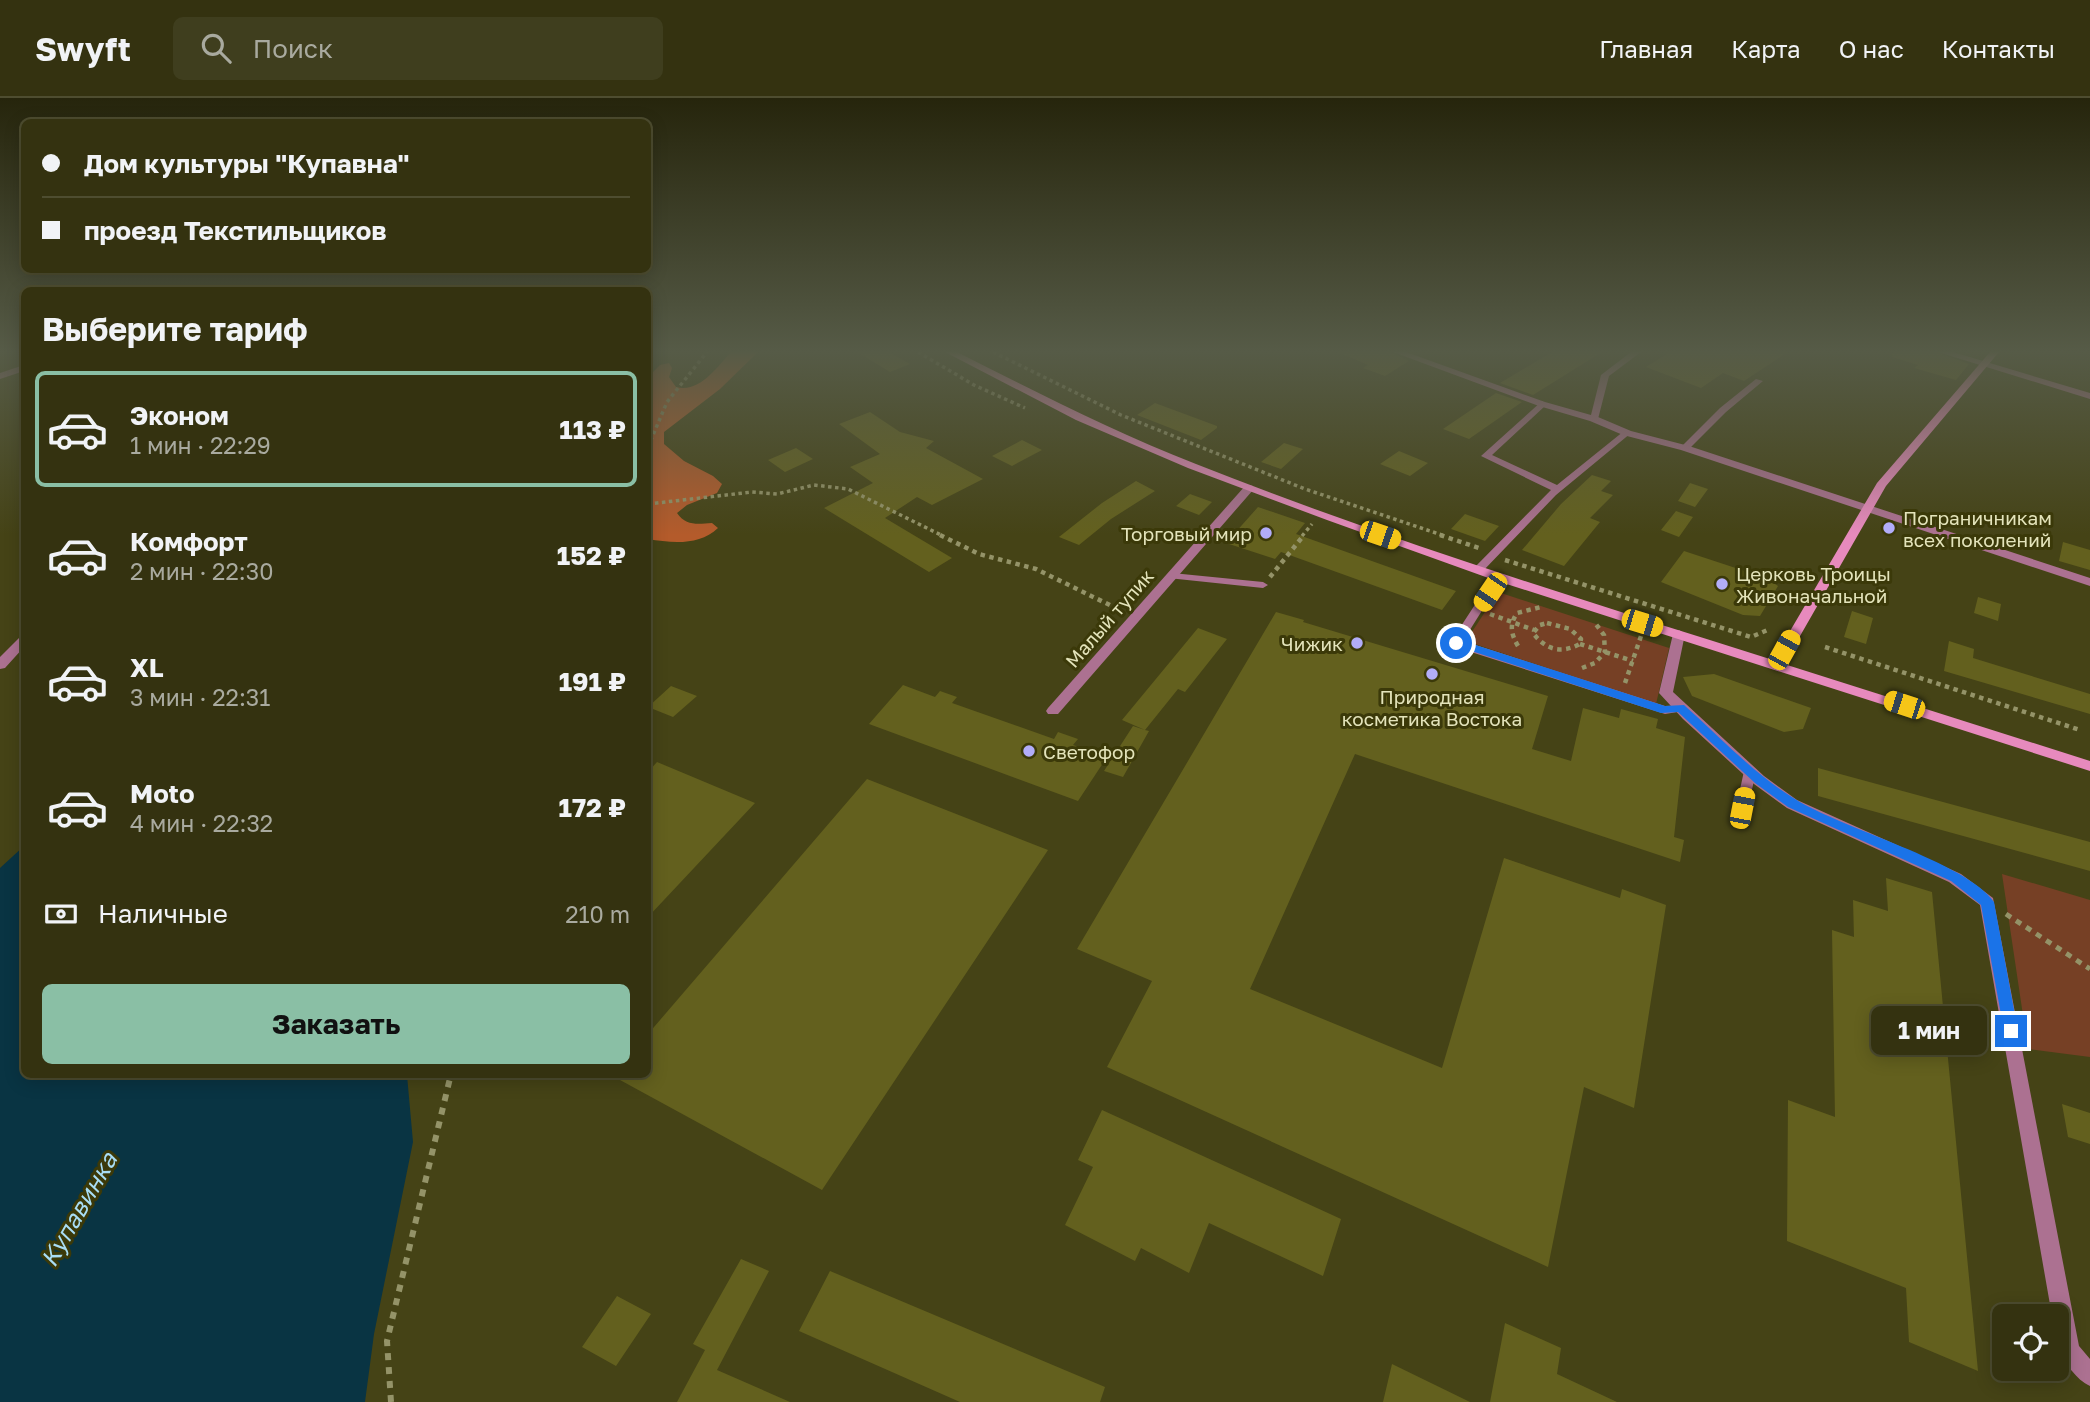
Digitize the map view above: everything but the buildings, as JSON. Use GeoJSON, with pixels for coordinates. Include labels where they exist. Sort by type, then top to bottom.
{"type":"FeatureCollection","features":[{"type":"Feature","properties":{"kind":"main road"},"geometry":{"type":"LineString","coordinates":[[1070,413],[1249,488],[1498,577],[2090,765]]}},
{"type":"Feature","properties":{"kind":"main road"},"geometry":{"type":"LineString","coordinates":[[1776,664],[1864,510],[1881,485],[1944,413]]}},
{"type":"Feature","properties":{"kind":"street"},"geometry":{"type":"LineString","coordinates":[[1573,413],[1626,433],[1685,449],[1864,510],[2090,582]]}},
{"type":"Feature","properties":{"kind":"street","name":"Малый тупик"},"geometry":{"type":"LineString","coordinates":[[1053,711],[1249,488]]}},
{"type":"Feature","properties":{"kind":"street"},"geometry":{"type":"LineString","coordinates":[[1679,634],[1666,693],[1749,771],[1792,804],[1955,878],[1987,902],[2069,1351],[2090,1376]]}},
{"type":"Feature","properties":{"kind":"street"},"geometry":{"type":"LineString","coordinates":[[0,664],[21,643]]}},
{"type":"Feature","properties":{"kind":"lane"},"geometry":{"type":"LineString","coordinates":[[1532,413],[1486,456],[1557,489]]}},
{"type":"Feature","properties":{"kind":"lane"},"geometry":{"type":"LineString","coordinates":[[1594,419],[1596,413]]}},
{"type":"Feature","properties":{"kind":"lane"},"geometry":{"type":"LineString","coordinates":[[1685,449],[1720,413]]}},
{"type":"Feature","properties":{"kind":"lane"},"geometry":{"type":"LineString","coordinates":[[1478,570],[1557,489],[1626,433]]}},
{"type":"Feature","properties":{"kind":"lane"},"geometry":{"type":"LineString","coordinates":[[1172,576],[1263,585]]}},
{"type":"Feature","properties":{"kind":"lane"},"geometry":{"type":"LineString","coordinates":[[1498,577],[1456,643],[1665,710],[1680,708]]}},
{"type":"Feature","properties":{"kind":"lane"},"geometry":{"type":"LineString","coordinates":[[1742,808],[1749,771]]}},
{"type":"Feature","properties":{"kind":"path"},"geometry":{"type":"LineString","coordinates":[[651,440],[662,413]]}},
{"type":"Feature","properties":{"kind":"path"},"geometry":{"type":"LineString","coordinates":[[1117,413],[1304,489],[1506,560],[1751,637],[1770,629]]}},
{"type":"Feature","properties":{"kind":"path"},"geometry":{"type":"LineString","coordinates":[[651,504],[752,492],[777,494],[814,485],[848,489],[979,554],[1036,569],[1093,599],[1136,617]]}},
{"type":"Feature","properties":{"kind":"path"},"geometry":{"type":"LineString","coordinates":[[1263,585],[1313,523]]}},
{"type":"Feature","properties":{"kind":"path"},"geometry":{"type":"LineString","coordinates":[[1518,646],[1511,635],[1511,622],[1517,613],[1532,607],[1552,606]]}},
{"type":"Feature","properties":{"kind":"path"},"geometry":{"type":"LineString","coordinates":[[1489,614],[1534,630],[1547,624],[1564,625],[1575,631],[1581,639],[1580,644]]}},
{"type":"Feature","properties":{"kind":"path"},"geometry":{"type":"LineString","coordinates":[[1564,625],[1567,619]]}},
{"type":"Feature","properties":{"kind":"path"},"geometry":{"type":"LineString","coordinates":[[1591,672],[1580,668],[1595,663],[1605,652],[1604,635],[1592,620]]}},
{"type":"Feature","properties":{"kind":"path"},"geometry":{"type":"LineString","coordinates":[[1534,630],[1537,639],[1552,649],[1570,650],[1580,644],[1633,661]]}},
{"type":"Feature","properties":{"kind":"path"},"geometry":{"type":"LineString","coordinates":[[1508,643],[1528,650]]}},
{"type":"Feature","properties":{"kind":"path"},"geometry":{"type":"LineString","coordinates":[[1825,648],[2080,730]]}},
{"type":"Feature","properties":{"kind":"path"},"geometry":{"type":"LineString","coordinates":[[1547,657],[1552,649]]}},
{"type":"Feature","properties":{"kind":"path"},"geometry":{"type":"LineString","coordinates":[[1614,680],[1625,684],[1636,652]]}},
{"type":"Feature","properties":{"kind":"path"},"geometry":{"type":"LineString","coordinates":[[1987,902],[2090,969]]}},
{"type":"Feature","properties":{"kind":"path"},"geometry":{"type":"LineString","coordinates":[[391,1402],[387,1341],[451,1078]]}},
{"type":"Feature","properties":{"kind":"shaded area"},"geometry":{"type":"Polygon","coordinates":[[[651,413],[689,413],[664,432],[664,444],[684,461],[713,476],[722,484],[717,493],[687,505],[677,513],[688,522],[712,523],[718,528],[702,538],[676,542],[651,539],[651,413]]]}},
{"type":"Feature","properties":{"kind":"shaded area"},"geometry":{"type":"Polygon","coordinates":[[[1498,592],[1669,648],[1656,704],[1466,641],[1498,592]]]}},
{"type":"Feature","properties":{"kind":"shaded area"},"geometry":{"type":"Polygon","coordinates":[[[2002,874],[2090,900],[2090,1057],[2028,1049],[2002,874]]]}},
{"type":"Feature","properties":{"kind":"water","name":"Купавинка"},"geometry":{"type":"Polygon","coordinates":[[[21,849],[21,1078],[407,1078],[413,1142],[374,1334],[365,1402],[0,1402],[0,868],[21,849]]]}},
{"type":"Feature","properties":{"kind":"place","name":"Пограничникам всех поколений"},"geometry":{"type":"Point","coordinates":[1889,528]}},
{"type":"Feature","properties":{"kind":"place","name":"Торговый мир"},"geometry":{"type":"Point","coordinates":[1266,533]}},
{"type":"Feature","properties":{"kind":"place","name":"Церковь Троицы Живоначальной"},"geometry":{"type":"Point","coordinates":[1722,584]}},
{"type":"Feature","properties":{"kind":"place","name":"Чижик"},"geometry":{"type":"Point","coordinates":[1357,643]}},
{"type":"Feature","properties":{"kind":"place","name":"Природная косметика Востока"},"geometry":{"type":"Point","coordinates":[1432,674]}},
{"type":"Feature","properties":{"kind":"place","name":"Светофор"},"geometry":{"type":"Point","coordinates":[1029,751]}},
{"type":"Feature","properties":{"kind":"route"},"geometry":{"type":"LineString","coordinates":[[1456,643],[1665,710],[1680,708],[1759,780],[1792,804],[1955,878],[1987,902],[2011,1031]]}}]}
